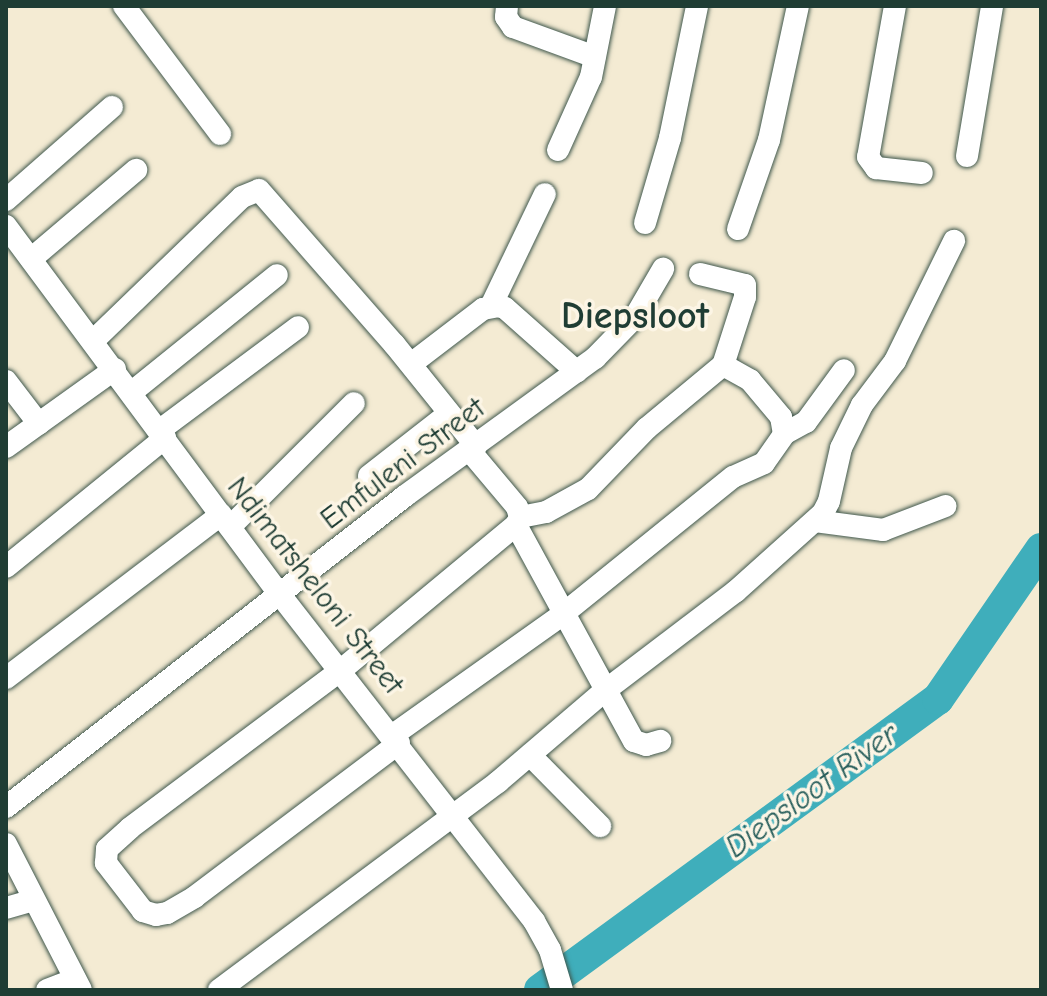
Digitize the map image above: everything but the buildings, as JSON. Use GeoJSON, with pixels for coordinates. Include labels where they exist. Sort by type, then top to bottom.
{"type":"FeatureCollection","features":[{"type":"Feature","properties":{"kind":"street"},"geometry":{"type":"LineString","coordinates":[[124,6],[220,134]]}},
{"type":"Feature","properties":{"kind":"street"},"geometry":{"type":"LineString","coordinates":[[507,6],[506,17],[513,27],[595,57]]}},
{"type":"Feature","properties":{"kind":"street"},"geometry":{"type":"LineString","coordinates":[[558,150],[586,89],[605,6]]}},
{"type":"Feature","properties":{"kind":"street"},"geometry":{"type":"LineString","coordinates":[[645,223],[670,138],[697,6]]}},
{"type":"Feature","properties":{"kind":"street"},"geometry":{"type":"LineString","coordinates":[[738,229],[769,140],[798,6]]}},
{"type":"Feature","properties":{"kind":"street"},"geometry":{"type":"LineString","coordinates":[[895,6],[868,157],[876,168],[922,173]]}},
{"type":"Feature","properties":{"kind":"street"},"geometry":{"type":"LineString","coordinates":[[967,156],[992,6]]}},
{"type":"Feature","properties":{"kind":"street"},"geometry":{"type":"LineString","coordinates":[[6,200],[112,107]]}},
{"type":"Feature","properties":{"kind":"street"},"geometry":{"type":"LineString","coordinates":[[31,259],[136,170]]}},
{"type":"Feature","properties":{"kind":"street"},"geometry":{"type":"LineString","coordinates":[[93,341],[242,197],[259,190],[411,364],[517,507],[518,521],[563,614],[634,741],[646,745],[660,741]]}},
{"type":"Feature","properties":{"kind":"street"},"geometry":{"type":"LineString","coordinates":[[411,364],[491,306],[545,194]]}},
{"type":"Feature","properties":{"kind":"street","name":"Ndimatsheloni Street"},"geometry":{"type":"LineString","coordinates":[[6,226],[281,596],[396,739],[539,928],[550,950],[562,990]]}},
{"type":"Feature","properties":{"kind":"street"},"geometry":{"type":"LineString","coordinates":[[231,987],[530,755],[607,689],[735,592],[815,521],[829,501],[841,448],[862,405],[895,361],[954,241]]}},
{"type":"Feature","properties":{"kind":"street","name":"Emfuleni Street"},"geometry":{"type":"LineString","coordinates":[[6,807],[281,596],[405,496],[577,372],[635,317],[663,269]]}},
{"type":"Feature","properties":{"kind":"street"},"geometry":{"type":"LineString","coordinates":[[700,274],[745,285],[745,297],[723,365],[647,428],[588,489],[546,512],[518,521],[340,671],[110,845],[106,863],[133,902],[143,911],[156,915],[180,906],[563,614],[733,477],[764,463],[784,434],[806,422],[844,370]]}},
{"type":"Feature","properties":{"kind":"street"},"geometry":{"type":"LineString","coordinates":[[132,392],[277,275]]}},
{"type":"Feature","properties":{"kind":"street"},"geometry":{"type":"LineString","coordinates":[[491,306],[505,308],[577,372]]}},
{"type":"Feature","properties":{"kind":"street"},"geometry":{"type":"LineString","coordinates":[[6,567],[162,434],[298,327]]}},
{"type":"Feature","properties":{"kind":"street"},"geometry":{"type":"LineString","coordinates":[[723,365],[741,374],[768,398],[781,417],[784,434]]}},
{"type":"Feature","properties":{"kind":"street"},"geometry":{"type":"LineString","coordinates":[[6,447],[115,369]]}},
{"type":"Feature","properties":{"kind":"street"},"geometry":{"type":"LineString","coordinates":[[6,381],[39,424]]}},
{"type":"Feature","properties":{"kind":"street"},"geometry":{"type":"LineString","coordinates":[[6,678],[226,521],[354,403]]}},
{"type":"Feature","properties":{"kind":"street"},"geometry":{"type":"LineString","coordinates":[[369,476],[448,414]]}},
{"type":"Feature","properties":{"kind":"street"},"geometry":{"type":"LineString","coordinates":[[815,521],[883,530],[946,506]]}},
{"type":"Feature","properties":{"kind":"street"},"geometry":{"type":"LineString","coordinates":[[530,755],[600,826]]}},
{"type":"Feature","properties":{"kind":"street"},"geometry":{"type":"LineString","coordinates":[[6,844],[78,984],[47,990]]}},
{"type":"Feature","properties":{"kind":"street"},"geometry":{"type":"LineString","coordinates":[[6,908],[34,900]]}},
{"type":"Feature","properties":{"kind":"waterway","name":"Diepsloot River"},"geometry":{"type":"LineString","coordinates":[[540,990],[938,699],[1041,549]]}},
{"type":"Feature","properties":{"kind":"district","name":"Diepsloot"},"geometry":{"type":"Point","coordinates":[635,317]}}]}
